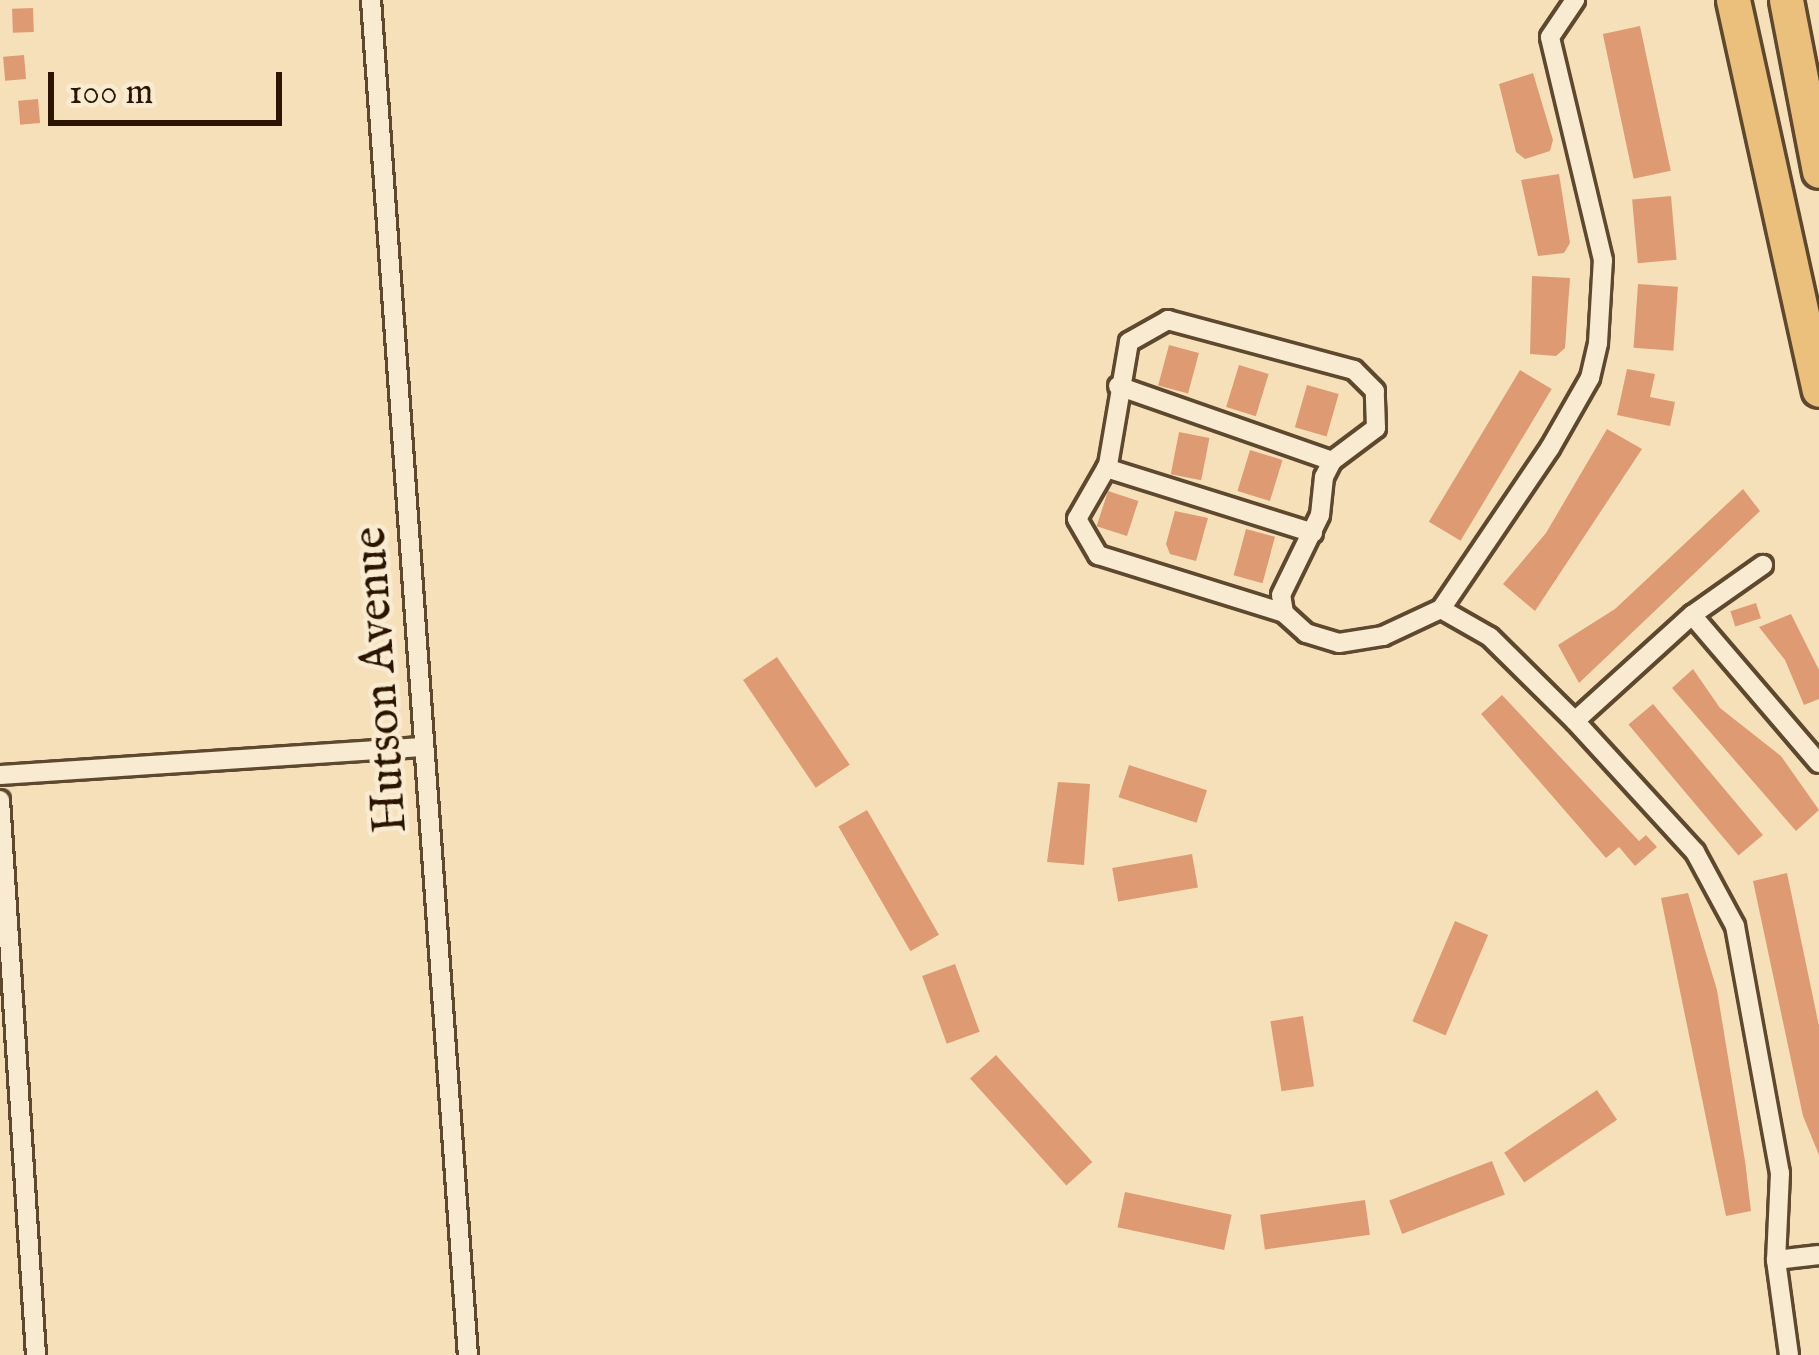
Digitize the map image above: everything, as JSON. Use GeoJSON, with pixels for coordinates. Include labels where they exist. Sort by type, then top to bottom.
{"type":"FeatureCollection","features":[{"type":"Feature","properties":{"kind":"highway"},"geometry":{"type":"LineString","coordinates":[[1732,0],[1819,390]]}},
{"type":"Feature","properties":{"kind":"highway"},"geometry":{"type":"LineString","coordinates":[[1786,0],[1819,171]]}},
{"type":"Feature","properties":{"kind":"street","name":"Hutson Avenue"},"geometry":{"type":"LineString","coordinates":[[370,0],[468,1355]]}},
{"type":"Feature","properties":{"kind":"street"},"geometry":{"type":"LineString","coordinates":[[1284,613],[1281,595],[1313,533],[1332,461],[1376,428],[1375,391],[1354,370],[1168,320],[1129,342],[1106,468],[1077,519],[1098,556],[1284,613],[1306,633],[1339,643],[1383,635],[1442,609],[1550,448],[1590,378],[1598,343],[1604,260],[1550,37],[1575,0]]}},
{"type":"Feature","properties":{"kind":"street"},"geometry":{"type":"LineString","coordinates":[[1118,386],[1332,461]]}},
{"type":"Feature","properties":{"kind":"street"},"geometry":{"type":"LineString","coordinates":[[1106,468],[1313,533]]}},
{"type":"Feature","properties":{"kind":"street"},"geometry":{"type":"LineString","coordinates":[[1575,721],[1693,615],[1763,565]]}},
{"type":"Feature","properties":{"kind":"street"},"geometry":{"type":"LineString","coordinates":[[1442,609],[1490,637],[1575,721],[1695,852],[1735,926],[1780,1173],[1775,1260],[1790,1355]]}},
{"type":"Feature","properties":{"kind":"street"},"geometry":{"type":"LineString","coordinates":[[1693,615],[1819,763]]}},
{"type":"Feature","properties":{"kind":"street"},"geometry":{"type":"LineString","coordinates":[[0,775],[424,747]]}},
{"type":"Feature","properties":{"kind":"street"},"geometry":{"type":"LineString","coordinates":[[0,800],[36,1355]]}},
{"type":"Feature","properties":{"kind":"street"},"geometry":{"type":"LineString","coordinates":[[1775,1260],[1819,1255]]}},
{"type":"Feature","properties":{"kind":"building"},"geometry":{"type":"Polygon","coordinates":[[[33,8],[34,32],[13,33],[12,9],[33,8]]]}},
{"type":"Feature","properties":{"kind":"building"},"geometry":{"type":"Polygon","coordinates":[[[1640,26],[1671,171],[1634,179],[1603,34],[1640,26]]]}},
{"type":"Feature","properties":{"kind":"building"},"geometry":{"type":"Polygon","coordinates":[[[24,55],[26,79],[5,81],[3,57],[24,55]]]}},
{"type":"Feature","properties":{"kind":"building"},"geometry":{"type":"Polygon","coordinates":[[[1533,73],[1553,140],[1550,151],[1525,159],[1516,152],[1499,84],[1533,73]]]}},
{"type":"Feature","properties":{"kind":"building"},"geometry":{"type":"Polygon","coordinates":[[[38,99],[40,123],[20,125],[18,101],[38,99]]]}},
{"type":"Feature","properties":{"kind":"building"},"geometry":{"type":"Polygon","coordinates":[[[1559,174],[1570,243],[1564,253],[1538,256],[1521,180],[1559,174]]]}},
{"type":"Feature","properties":{"kind":"building"},"geometry":{"type":"Polygon","coordinates":[[[1671,196],[1677,260],[1638,263],[1632,199],[1671,196]]]}},
{"type":"Feature","properties":{"kind":"building"},"geometry":{"type":"Polygon","coordinates":[[[1532,276],[1570,278],[1565,348],[1556,356],[1530,354],[1532,276]]]}},
{"type":"Feature","properties":{"kind":"building"},"geometry":{"type":"Polygon","coordinates":[[[1638,284],[1678,287],[1673,351],[1634,348],[1638,284]]]}},
{"type":"Feature","properties":{"kind":"building"},"geometry":{"type":"Polygon","coordinates":[[[1169,345],[1199,353],[1188,394],[1158,386],[1169,345]]]}},
{"type":"Feature","properties":{"kind":"building"},"geometry":{"type":"Polygon","coordinates":[[[1239,365],[1269,374],[1256,416],[1226,407],[1239,365]]]}},
{"type":"Feature","properties":{"kind":"building"},"geometry":{"type":"Polygon","coordinates":[[[1627,369],[1655,374],[1650,397],[1675,402],[1670,426],[1617,415],[1627,369]]]}},
{"type":"Feature","properties":{"kind":"building"},"geometry":{"type":"Polygon","coordinates":[[[1520,370],[1552,389],[1461,541],[1429,522],[1520,370]]]}},
{"type":"Feature","properties":{"kind":"building"},"geometry":{"type":"Polygon","coordinates":[[[1307,385],[1339,394],[1327,436],[1295,427],[1307,385]]]}},
{"type":"Feature","properties":{"kind":"building"},"geometry":{"type":"Polygon","coordinates":[[[1607,429],[1642,449],[1535,611],[1503,584],[1546,533],[1607,429]]]}},
{"type":"Feature","properties":{"kind":"building"},"geometry":{"type":"Polygon","coordinates":[[[1179,432],[1209,438],[1201,480],[1171,474],[1179,432]]]}},
{"type":"Feature","properties":{"kind":"building"},"geometry":{"type":"Polygon","coordinates":[[[1250,450],[1283,460],[1270,501],[1237,491],[1250,450]]]}},
{"type":"Feature","properties":{"kind":"building"},"geometry":{"type":"Polygon","coordinates":[[[1743,489],[1760,511],[1579,683],[1558,645],[1615,609],[1743,489]]]}},
{"type":"Feature","properties":{"kind":"building"},"geometry":{"type":"Polygon","coordinates":[[[1108,491],[1138,501],[1127,536],[1097,526],[1108,491]]]}},
{"type":"Feature","properties":{"kind":"building"},"geometry":{"type":"Polygon","coordinates":[[[1175,511],[1208,518],[1196,561],[1170,554],[1166,544],[1175,511]]]}},
{"type":"Feature","properties":{"kind":"building"},"geometry":{"type":"Polygon","coordinates":[[[1246,529],[1275,537],[1263,583],[1234,575],[1246,529]]]}},
{"type":"Feature","properties":{"kind":"building"},"geometry":{"type":"Polygon","coordinates":[[[1756,603],[1761,618],[1735,627],[1730,611],[1756,603]]]}},
{"type":"Feature","properties":{"kind":"building"},"geometry":{"type":"Polygon","coordinates":[[[1791,614],[1819,670],[1819,699],[1804,705],[1785,660],[1759,627],[1791,614]]]}},
{"type":"Feature","properties":{"kind":"building"},"geometry":{"type":"Polygon","coordinates":[[[777,657],[850,765],[816,788],[743,680],[777,657]]]}},
{"type":"Feature","properties":{"kind":"building"},"geometry":{"type":"Polygon","coordinates":[[[1693,669],[1720,708],[1781,756],[1819,810],[1796,831],[1672,688],[1693,669]]]}},
{"type":"Feature","properties":{"kind":"building"},"geometry":{"type":"Polygon","coordinates":[[[1502,695],[1639,841],[1646,835],[1657,847],[1635,866],[1619,847],[1606,858],[1481,714],[1502,695]]]}},
{"type":"Feature","properties":{"kind":"building"},"geometry":{"type":"Polygon","coordinates":[[[1653,704],[1763,835],[1738,856],[1628,725],[1653,704]]]}},
{"type":"Feature","properties":{"kind":"building"},"geometry":{"type":"Polygon","coordinates":[[[1129,765],[1207,790],[1196,823],[1118,797],[1129,765]]]}},
{"type":"Feature","properties":{"kind":"building"},"geometry":{"type":"Polygon","coordinates":[[[1058,782],[1090,784],[1084,865],[1047,862],[1058,782]]]}},
{"type":"Feature","properties":{"kind":"building"},"geometry":{"type":"Polygon","coordinates":[[[867,810],[939,935],[910,951],[838,826],[867,810]]]}},
{"type":"Feature","properties":{"kind":"building"},"geometry":{"type":"Polygon","coordinates":[[[1192,854],[1198,887],[1118,902],[1112,868],[1192,854]]]}},
{"type":"Feature","properties":{"kind":"building"},"geometry":{"type":"Polygon","coordinates":[[[1787,873],[1819,1026],[1819,1155],[1803,1116],[1753,881],[1787,873]]]}},
{"type":"Feature","properties":{"kind":"building"},"geometry":{"type":"Polygon","coordinates":[[[1688,893],[1717,990],[1751,1211],[1726,1216],[1661,898],[1688,893]]]}},
{"type":"Feature","properties":{"kind":"building"},"geometry":{"type":"Polygon","coordinates":[[[1455,921],[1488,935],[1446,1035],[1412,1021],[1455,921]]]}},
{"type":"Feature","properties":{"kind":"building"},"geometry":{"type":"Polygon","coordinates":[[[955,964],[980,1032],[947,1044],[922,976],[955,964]]]}},
{"type":"Feature","properties":{"kind":"building"},"geometry":{"type":"Polygon","coordinates":[[[1303,1016],[1314,1086],[1282,1091],[1270,1021],[1303,1016]]]}},
{"type":"Feature","properties":{"kind":"building"},"geometry":{"type":"Polygon","coordinates":[[[996,1055],[1092,1162],[1066,1185],[970,1078],[996,1055]]]}},
{"type":"Feature","properties":{"kind":"building"},"geometry":{"type":"Polygon","coordinates":[[[1597,1090],[1617,1120],[1524,1182],[1504,1153],[1597,1090]]]}},
{"type":"Feature","properties":{"kind":"building"},"geometry":{"type":"Polygon","coordinates":[[[1492,1161],[1505,1195],[1402,1234],[1389,1200],[1492,1161]]]}},
{"type":"Feature","properties":{"kind":"building"},"geometry":{"type":"Polygon","coordinates":[[[1125,1192],[1232,1215],[1224,1250],[1118,1227],[1125,1192]]]}},
{"type":"Feature","properties":{"kind":"building"},"geometry":{"type":"Polygon","coordinates":[[[1365,1200],[1370,1235],[1265,1249],[1260,1215],[1365,1200]]]}}]}
